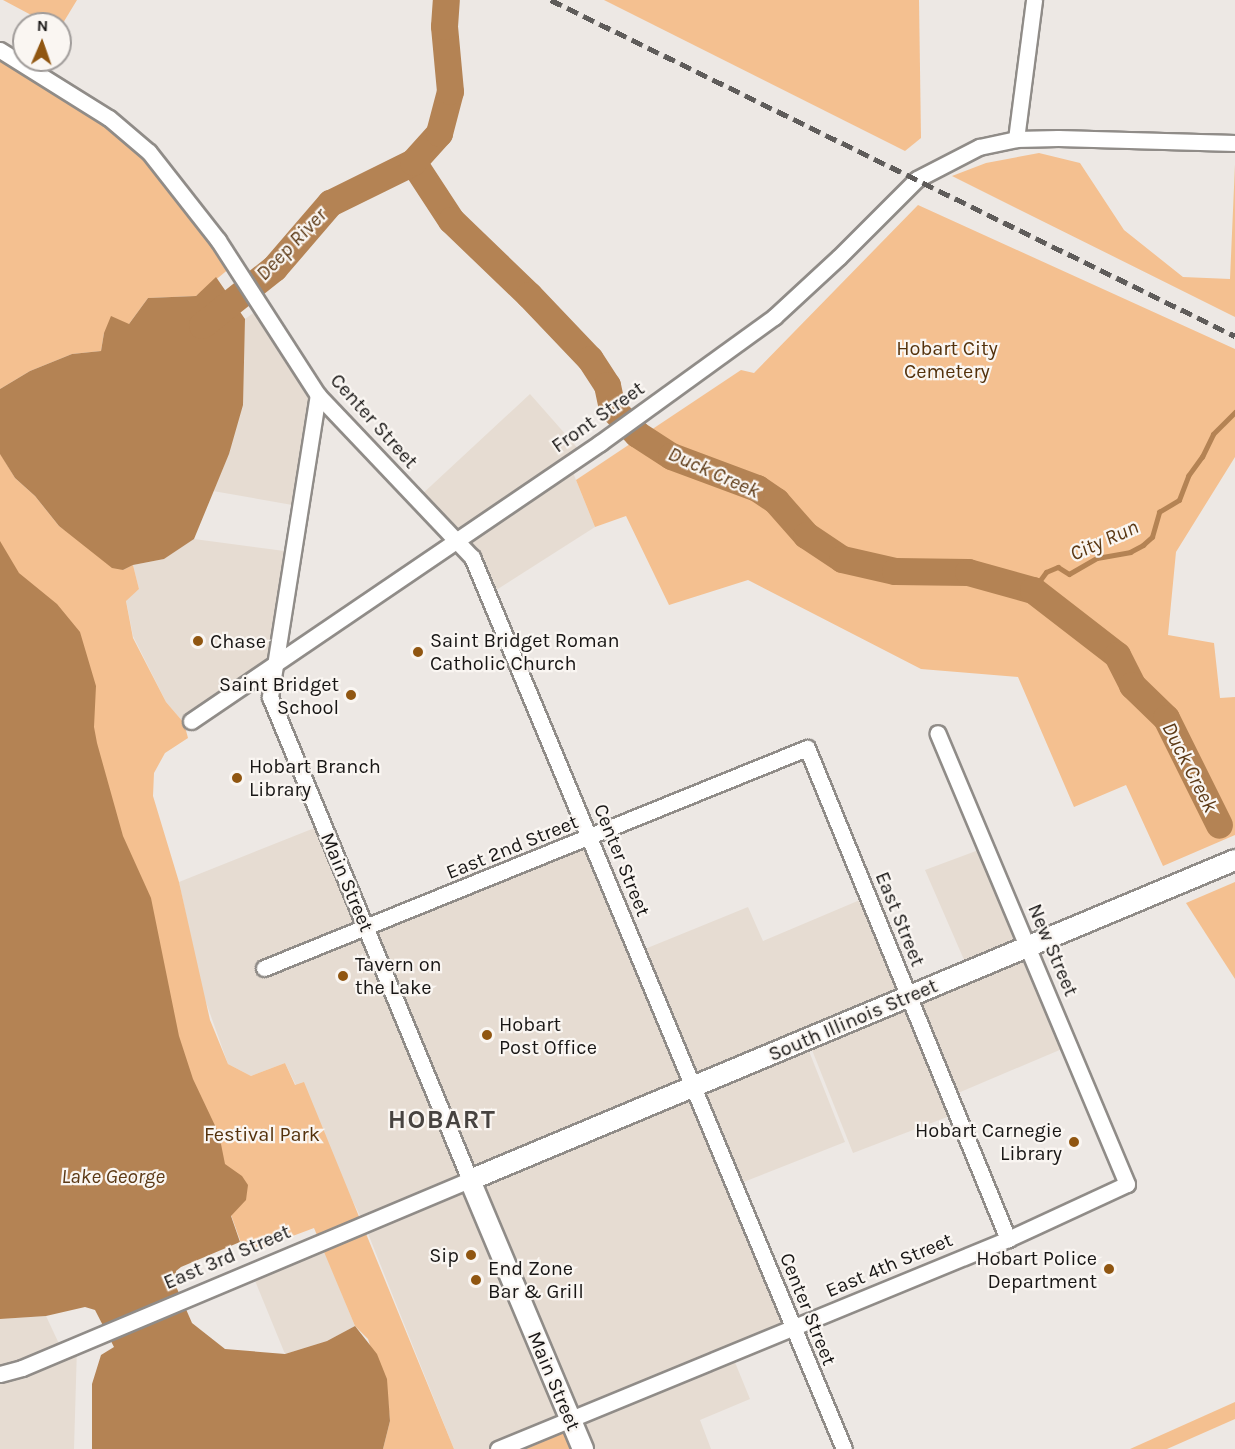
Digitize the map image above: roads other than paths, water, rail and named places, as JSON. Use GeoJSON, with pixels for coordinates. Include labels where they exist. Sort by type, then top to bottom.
{"type":"FeatureCollection","features":[{"type":"Feature","properties":{"kind":"main road","name":"South Illinois Street"},"geometry":{"type":"LineString","coordinates":[[470,1180],[1235,860]]}},
{"type":"Feature","properties":{"kind":"main road","name":"Main Street"},"geometry":{"type":"LineString","coordinates":[[470,1180],[583,1449]]}},
{"type":"Feature","properties":{"kind":"street"},"geometry":{"type":"LineString","coordinates":[[1016,139],[1034,0]]}},
{"type":"Feature","properties":{"kind":"street","name":"Center Street"},"geometry":{"type":"LineString","coordinates":[[0,50],[109,118],[149,152],[218,240],[283,336],[318,395],[472,557],[591,837],[843,1449]]}},
{"type":"Feature","properties":{"kind":"street","name":"Front Street"},"geometry":{"type":"LineString","coordinates":[[191,721],[600,443],[774,317],[917,179],[979,147],[1016,139],[1235,143]]}},
{"type":"Feature","properties":{"kind":"street","name":"Main Street"},"geometry":{"type":"LineString","coordinates":[[318,395],[270,697],[470,1180]]}},
{"type":"Feature","properties":{"kind":"street","name":"New Street"},"geometry":{"type":"LineString","coordinates":[[937,733],[1127,1184]]}},
{"type":"Feature","properties":{"kind":"street","name":"East 2nd Street"},"geometry":{"type":"LineString","coordinates":[[264,968],[807,748]]}},
{"type":"Feature","properties":{"kind":"street","name":"East Street"},"geometry":{"type":"LineString","coordinates":[[807,748],[1008,1239]]}},
{"type":"Feature","properties":{"kind":"street","name":"East 3rd Street"},"geometry":{"type":"LineString","coordinates":[[0,1374],[22,1368],[470,1180]]}},
{"type":"Feature","properties":{"kind":"street","name":"East 4th Street"},"geometry":{"type":"LineString","coordinates":[[498,1449],[1008,1239],[1127,1184]]}},
{"type":"Feature","properties":{"kind":"water"},"geometry":{"type":"Polygon","coordinates":[[[216,277],[245,319],[243,405],[229,454],[194,539],[164,559],[133,565],[123,570],[112,568],[59,526],[35,496],[15,478],[0,454],[0,389],[30,371],[72,354],[101,351],[104,333],[111,316],[129,324],[148,298],[196,296],[216,277]]]}},
{"type":"Feature","properties":{"kind":"water","name":"Lake George"},"geometry":{"type":"Polygon","coordinates":[[[0,541],[19,573],[57,604],[80,632],[96,686],[94,727],[97,743],[123,836],[151,898],[179,1036],[193,1079],[219,1134],[225,1164],[242,1176],[248,1185],[246,1200],[231,1216],[240,1242],[181,1267],[176,1271],[175,1284],[192,1323],[225,1349],[285,1354],[327,1341],[355,1326],[377,1354],[387,1379],[390,1421],[383,1449],[92,1449],[92,1384],[101,1355],[114,1347],[95,1310],[85,1307],[46,1316],[0,1319],[0,541]]]}},
{"type":"Feature","properties":{"kind":"waterway","name":"Deep River"},"geometry":{"type":"LineString","coordinates":[[202,325],[274,268],[330,203],[413,162],[439,133],[450,91],[444,26],[446,0]]}},
{"type":"Feature","properties":{"kind":"waterway","name":"Duck Creek"},"geometry":{"type":"LineString","coordinates":[[413,162],[451,220],[529,295],[590,359],[607,385],[612,408],[637,434],[671,456],[757,488],[776,501],[806,535],[842,559],[895,571],[968,572],[1033,590],[1117,655],[1132,685],[1166,718],[1219,825]]}},
{"type":"Feature","properties":{"kind":"waterway","name":"City Run"},"geometry":{"type":"LineString","coordinates":[[1033,590],[1046,572],[1058,567],[1069,574],[1097,558],[1130,552],[1143,545],[1152,537],[1159,512],[1179,500],[1188,476],[1202,457],[1213,434],[1235,412]]}},
{"type":"Feature","properties":{"kind":"railway"},"geometry":{"type":"LineString","coordinates":[[551,0],[1235,336]]}},
{"type":"Feature","properties":{"kind":"place","name":"Chase"},"geometry":{"type":"Point","coordinates":[198,641]}},
{"type":"Feature","properties":{"kind":"place","name":"Saint Bridget Roman Catholic Church"},"geometry":{"type":"Point","coordinates":[418,652]}},
{"type":"Feature","properties":{"kind":"place","name":"Saint Bridget School"},"geometry":{"type":"Point","coordinates":[351,695]}},
{"type":"Feature","properties":{"kind":"place","name":"Hobart Branch Library"},"geometry":{"type":"Point","coordinates":[237,778]}},
{"type":"Feature","properties":{"kind":"place","name":"Tavern on the Lake"},"geometry":{"type":"Point","coordinates":[343,976]}},
{"type":"Feature","properties":{"kind":"place","name":"Hobart Post Office"},"geometry":{"type":"Point","coordinates":[487,1035]}},
{"type":"Feature","properties":{"kind":"place","name":"Hobart Carnegie Library"},"geometry":{"type":"Point","coordinates":[1074,1142]}},
{"type":"Feature","properties":{"kind":"place","name":"Sip"},"geometry":{"type":"Point","coordinates":[471,1255]}},
{"type":"Feature","properties":{"kind":"place","name":"Hobart Police Department"},"geometry":{"type":"Point","coordinates":[1109,1269]}},
{"type":"Feature","properties":{"kind":"place","name":"End Zone Bar & Grill"},"geometry":{"type":"Point","coordinates":[476,1280]}},
{"type":"Feature","properties":{"kind":"district","name":"HOBART"},"geometry":{"type":"Point","coordinates":[442,1120]}},
{"type":"Feature","properties":{"kind":"park label","name":"Hobart City Cemetery"},"geometry":{"type":"Point","coordinates":[947,360]}},
{"type":"Feature","properties":{"kind":"park label","name":"Festival Park"},"geometry":{"type":"Point","coordinates":[262,1134]}}]}
